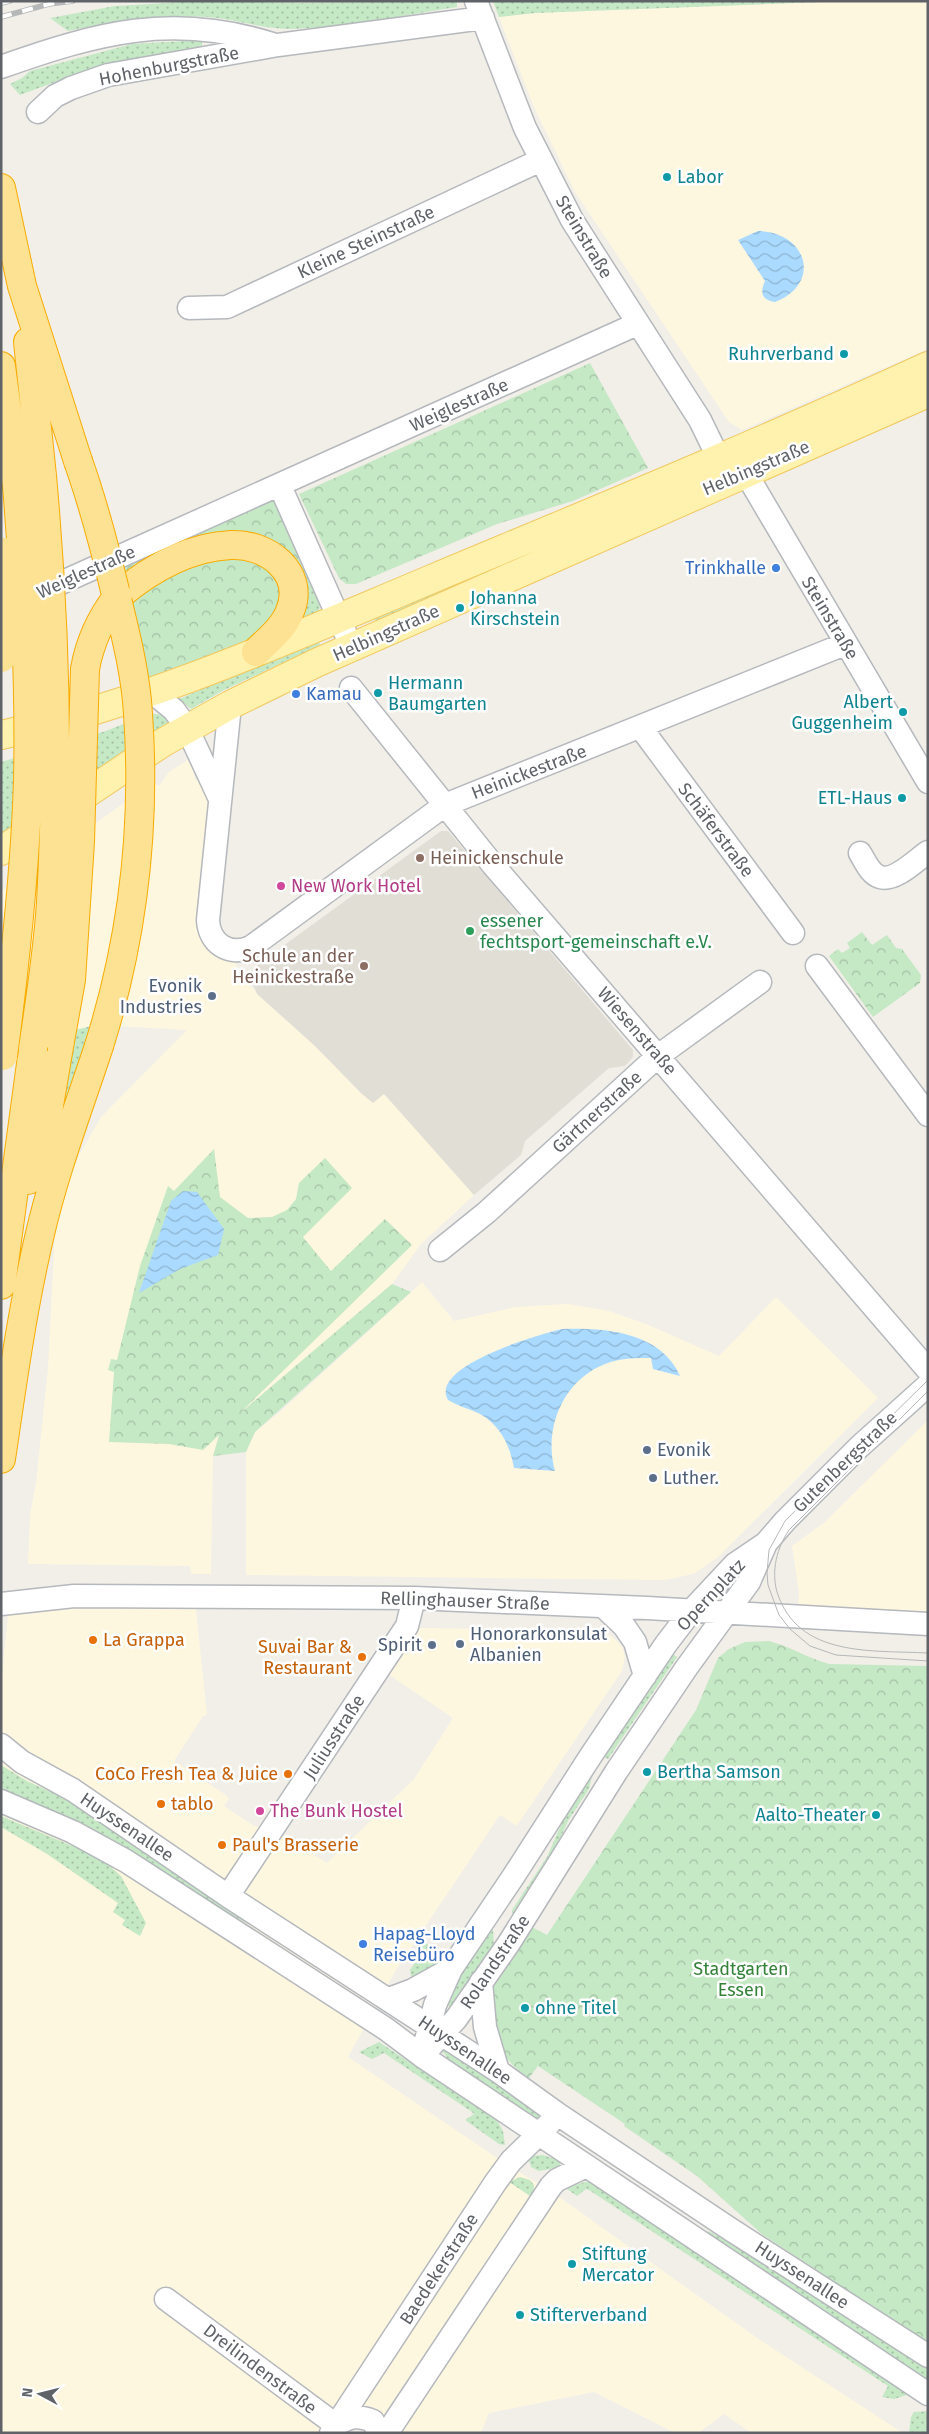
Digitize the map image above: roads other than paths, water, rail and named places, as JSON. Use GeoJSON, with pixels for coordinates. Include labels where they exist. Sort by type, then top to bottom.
{"type":"FeatureCollection","features":[{"type":"Feature","properties":{"kind":"highway"},"geometry":{"type":"LineString","coordinates":[[1,188],[22,286],[96,512],[126,636],[138,712],[142,792],[138,866],[126,950],[100,1046],[55,1174],[39,1238],[23,1313],[1,1459]]}},
{"type":"Feature","properties":{"kind":"highway"},"geometry":{"type":"LineString","coordinates":[[1,1285],[34,1048],[51,904],[56,782],[50,557],[22,286]]}},
{"type":"Feature","properties":{"kind":"highway"},"geometry":{"type":"LineString","coordinates":[[1,366],[23,558],[28,693],[28,782],[21,899],[2,1064]]}},
{"type":"Feature","properties":{"kind":"highway"},"geometry":{"type":"LineString","coordinates":[[1,658],[5,609],[4,542],[15,481]]}},
{"type":"Feature","properties":{"kind":"highway"},"geometry":{"type":"LineString","coordinates":[[9,1236],[44,1135],[71,980],[80,842],[85,670],[88,652],[98,625],[118,596],[152,569],[189,553],[230,545],[262,550],[280,561],[290,576],[293,601],[291,610],[280,628],[256,652]]}},
{"type":"Feature","properties":{"kind":"main road","name":"Helbingstraße"},"geometry":{"type":"LineString","coordinates":[[1,851],[154,748],[230,705],[352,648],[928,366]]}},
{"type":"Feature","properties":{"kind":"main road","name":"Helbingstraße"},"geometry":{"type":"LineString","coordinates":[[1,736],[46,726],[152,692],[733,462],[928,393]]}},
{"type":"Feature","properties":{"kind":"street","name":"Hohenburgstraße"},"geometry":{"type":"LineString","coordinates":[[38,112],[55,96],[108,75],[480,10]]}},
{"type":"Feature","properties":{"kind":"street","name":"Steinstraße"},"geometry":{"type":"LineString","coordinates":[[480,10],[525,128],[572,220],[704,427],[733,462],[928,782]]}},
{"type":"Feature","properties":{"kind":"street","name":"Hohenburgstraße"},"geometry":{"type":"LineString","coordinates":[[1,67],[83,40],[145,28],[228,32],[278,46]]}},
{"type":"Feature","properties":{"kind":"street","name":"Kleine Steinstraße"},"geometry":{"type":"LineString","coordinates":[[189,308],[227,307],[540,160]]}},
{"type":"Feature","properties":{"kind":"street","name":"Weiglestraße"},"geometry":{"type":"LineString","coordinates":[[1,610],[637,324]]}},
{"type":"Feature","properties":{"kind":"street"},"geometry":{"type":"LineString","coordinates":[[280,486],[352,648]]}},
{"type":"Feature","properties":{"kind":"street","name":"Heinickestraße"},"geometry":{"type":"LineString","coordinates":[[220,800],[208,927],[213,939],[218,944],[232,950],[242,950],[251,947],[445,804],[640,728],[845,644]]}},
{"type":"Feature","properties":{"kind":"street","name":"Wiesenstraße"},"geometry":{"type":"LineString","coordinates":[[351,688],[493,865],[928,1370]]}},
{"type":"Feature","properties":{"kind":"street"},"geometry":{"type":"LineString","coordinates":[[152,692],[174,710],[187,728],[220,800]]}},
{"type":"Feature","properties":{"kind":"street"},"geometry":{"type":"LineString","coordinates":[[220,800],[230,705]]}},
{"type":"Feature","properties":{"kind":"street","name":"Schäferstraße"},"geometry":{"type":"LineString","coordinates":[[640,728],[792,933]]}},
{"type":"Feature","properties":{"kind":"street"},"geometry":{"type":"LineString","coordinates":[[860,853],[870,870],[879,877],[886,878],[897,874],[928,852]]}},
{"type":"Feature","properties":{"kind":"street"},"geometry":{"type":"LineString","coordinates":[[817,966],[928,1115]]}},
{"type":"Feature","properties":{"kind":"street","name":"Gärtnerstraße"},"geometry":{"type":"LineString","coordinates":[[440,1250],[487,1212],[658,1056],[760,982]]}},
{"type":"Feature","properties":{"kind":"street","name":"Gutenbergstraße"},"geometry":{"type":"LineString","coordinates":[[766,1543],[790,1515],[852,1454],[928,1385]]}},
{"type":"Feature","properties":{"kind":"street","name":"Opernplatz"},"geometry":{"type":"LineString","coordinates":[[645,1676],[692,1610],[735,1564],[766,1543]]}},
{"type":"Feature","properties":{"kind":"street","name":"Opernplatz"},"geometry":{"type":"LineString","coordinates":[[687,1667],[749,1582],[766,1543]]}},
{"type":"Feature","properties":{"kind":"street","name":"Rellinghauser Straße"},"geometry":{"type":"LineString","coordinates":[[1,1604],[74,1596],[414,1598],[692,1610],[928,1624]]}},
{"type":"Feature","properties":{"kind":"street","name":"Juliusstraße"},"geometry":{"type":"LineString","coordinates":[[228,1896],[407,1626],[414,1598]]}},
{"type":"Feature","properties":{"kind":"street"},"geometry":{"type":"LineString","coordinates":[[604,1607],[624,1626],[635,1642],[645,1676]]}},
{"type":"Feature","properties":{"kind":"street","name":"Rolandstraße"},"geometry":{"type":"LineString","coordinates":[[435,2030],[456,2019],[509,1943],[616,1772],[687,1667]]}},
{"type":"Feature","properties":{"kind":"street","name":"Rolandstraße"},"geometry":{"type":"LineString","coordinates":[[422,2056],[435,2030],[435,2005],[451,1969],[490,1913],[645,1676]]}},
{"type":"Feature","properties":{"kind":"street","name":"Huyssenallee"},"geometry":{"type":"LineString","coordinates":[[1,1746],[22,1762],[74,1790],[228,1896],[498,2071],[559,2115],[730,2229],[928,2356]]}},
{"type":"Feature","properties":{"kind":"street","name":"Huyssenallee"},"geometry":{"type":"LineString","coordinates":[[1,1801],[73,1832],[126,1861],[386,2029],[422,2056],[928,2394]]}},
{"type":"Feature","properties":{"kind":"street"},"geometry":{"type":"LineString","coordinates":[[490,1913],[509,1943]]}},
{"type":"Feature","properties":{"kind":"street"},"geometry":{"type":"LineString","coordinates":[[389,1999],[413,1990],[451,1969]]}},
{"type":"Feature","properties":{"kind":"street"},"geometry":{"type":"LineString","coordinates":[[481,1982],[485,2027],[498,2071]]}},
{"type":"Feature","properties":{"kind":"street","name":"Baedekerstraße"},"geometry":{"type":"LineString","coordinates":[[334,2429],[495,2183],[511,2161],[559,2115]]}},
{"type":"Feature","properties":{"kind":"street"},"geometry":{"type":"LineString","coordinates":[[387,2433],[551,2186],[557,2180],[586,2166]]}},
{"type":"Feature","properties":{"kind":"street","name":"Dreilindenstraße"},"geometry":{"type":"LineString","coordinates":[[166,2299],[334,2429],[346,2419],[362,2417],[373,2422],[379,2433]]}},
{"type":"Feature","properties":{"kind":"water"},"geometry":{"type":"Polygon","coordinates":[[[758,231],[775,234],[788,240],[798,249],[803,260],[803,272],[799,283],[790,294],[775,302],[764,297],[762,289],[765,281],[738,240],[758,231]]]}},
{"type":"Feature","properties":{"kind":"water"},"geometry":{"type":"Polygon","coordinates":[[[183,1191],[197,1192],[224,1229],[218,1255],[180,1269],[139,1293],[171,1201],[183,1191]]]}},
{"type":"Feature","properties":{"kind":"water"},"geometry":{"type":"Polygon","coordinates":[[[562,1329],[613,1332],[645,1341],[671,1361],[680,1376],[653,1369],[651,1358],[633,1358],[616,1361],[590,1371],[568,1394],[554,1423],[552,1455],[555,1471],[514,1468],[507,1444],[494,1424],[480,1414],[448,1400],[446,1387],[454,1375],[490,1354],[533,1337],[562,1329]]]}},
{"type":"Feature","properties":{"kind":"tram line"},"geometry":{"type":"LineString","coordinates":[[928,1380],[785,1521],[769,1550],[767,1573],[768,1585],[779,1615],[790,1629],[810,1646],[836,1655],[928,1661]]}},
{"type":"Feature","properties":{"kind":"tram line"},"geometry":{"type":"LineString","coordinates":[[928,1391],[789,1530],[781,1544],[775,1567],[777,1592],[787,1613],[802,1629],[819,1640],[861,1650],[928,1653]]}},
{"type":"Feature","properties":{"kind":"railway"},"geometry":{"type":"LineString","coordinates":[[1,3],[10,1]]}},
{"type":"Feature","properties":{"kind":"railway"},"geometry":{"type":"LineString","coordinates":[[1,17],[49,4],[73,1]]}},
{"type":"Feature","properties":{"kind":"place","name":"Labor"},"geometry":{"type":"Point","coordinates":[667,177]}},
{"type":"Feature","properties":{"kind":"place","name":"Ruhrverband"},"geometry":{"type":"Point","coordinates":[844,354]}},
{"type":"Feature","properties":{"kind":"place","name":"Trinkhalle"},"geometry":{"type":"Point","coordinates":[776,568]}},
{"type":"Feature","properties":{"kind":"place","name":"Johanna Kirschstein"},"geometry":{"type":"Point","coordinates":[460,608]}},
{"type":"Feature","properties":{"kind":"place","name":"Hermann Baumgarten"},"geometry":{"type":"Point","coordinates":[378,693]}},
{"type":"Feature","properties":{"kind":"place","name":"Kamau"},"geometry":{"type":"Point","coordinates":[296,694]}},
{"type":"Feature","properties":{"kind":"place","name":"Albert Guggenheim"},"geometry":{"type":"Point","coordinates":[903,712]}},
{"type":"Feature","properties":{"kind":"place","name":"ETL-Haus"},"geometry":{"type":"Point","coordinates":[902,798]}},
{"type":"Feature","properties":{"kind":"place","name":"Heinickenschule"},"geometry":{"type":"Point","coordinates":[420,858]}},
{"type":"Feature","properties":{"kind":"place","name":"New Work Hotel"},"geometry":{"type":"Point","coordinates":[281,886]}},
{"type":"Feature","properties":{"kind":"place","name":"essener fechtsport-gemeinschaft e.V."},"geometry":{"type":"Point","coordinates":[470,931]}},
{"type":"Feature","properties":{"kind":"place","name":"Schule an der Heinickestraße"},"geometry":{"type":"Point","coordinates":[364,966]}},
{"type":"Feature","properties":{"kind":"place","name":"Evonik Industries"},"geometry":{"type":"Point","coordinates":[212,996]}},
{"type":"Feature","properties":{"kind":"place","name":"Evonik"},"geometry":{"type":"Point","coordinates":[647,1450]}},
{"type":"Feature","properties":{"kind":"place","name":"Luther."},"geometry":{"type":"Point","coordinates":[653,1478]}},
{"type":"Feature","properties":{"kind":"place","name":"La Grappa"},"geometry":{"type":"Point","coordinates":[93,1640]}},
{"type":"Feature","properties":{"kind":"place","name":"Honorarkonsulat Albanien"},"geometry":{"type":"Point","coordinates":[460,1644]}},
{"type":"Feature","properties":{"kind":"place","name":"Spirit"},"geometry":{"type":"Point","coordinates":[432,1645]}},
{"type":"Feature","properties":{"kind":"place","name":"Suvai Bar & Restaurant"},"geometry":{"type":"Point","coordinates":[362,1657]}},
{"type":"Feature","properties":{"kind":"place","name":"Bertha Samson"},"geometry":{"type":"Point","coordinates":[647,1772]}},
{"type":"Feature","properties":{"kind":"place","name":"CoCo Fresh Tea & Juice"},"geometry":{"type":"Point","coordinates":[288,1774]}},
{"type":"Feature","properties":{"kind":"place","name":"tablo"},"geometry":{"type":"Point","coordinates":[161,1804]}},
{"type":"Feature","properties":{"kind":"place","name":"The Bunk Hostel"},"geometry":{"type":"Point","coordinates":[260,1811]}},
{"type":"Feature","properties":{"kind":"place","name":"Aalto-Theater"},"geometry":{"type":"Point","coordinates":[876,1815]}},
{"type":"Feature","properties":{"kind":"place","name":"Paul's Brasserie"},"geometry":{"type":"Point","coordinates":[222,1845]}},
{"type":"Feature","properties":{"kind":"place","name":"Hapag-Lloyd Reisebüro"},"geometry":{"type":"Point","coordinates":[363,1944]}},
{"type":"Feature","properties":{"kind":"place","name":"ohne Titel"},"geometry":{"type":"Point","coordinates":[525,2008]}},
{"type":"Feature","properties":{"kind":"place","name":"Stiftung Mercator"},"geometry":{"type":"Point","coordinates":[572,2264]}},
{"type":"Feature","properties":{"kind":"place","name":"Stifterverband"},"geometry":{"type":"Point","coordinates":[520,2315]}},
{"type":"Feature","properties":{"kind":"park label","name":"Stadtgarten Essen"},"geometry":{"type":"Point","coordinates":[741,1979]}}]}
